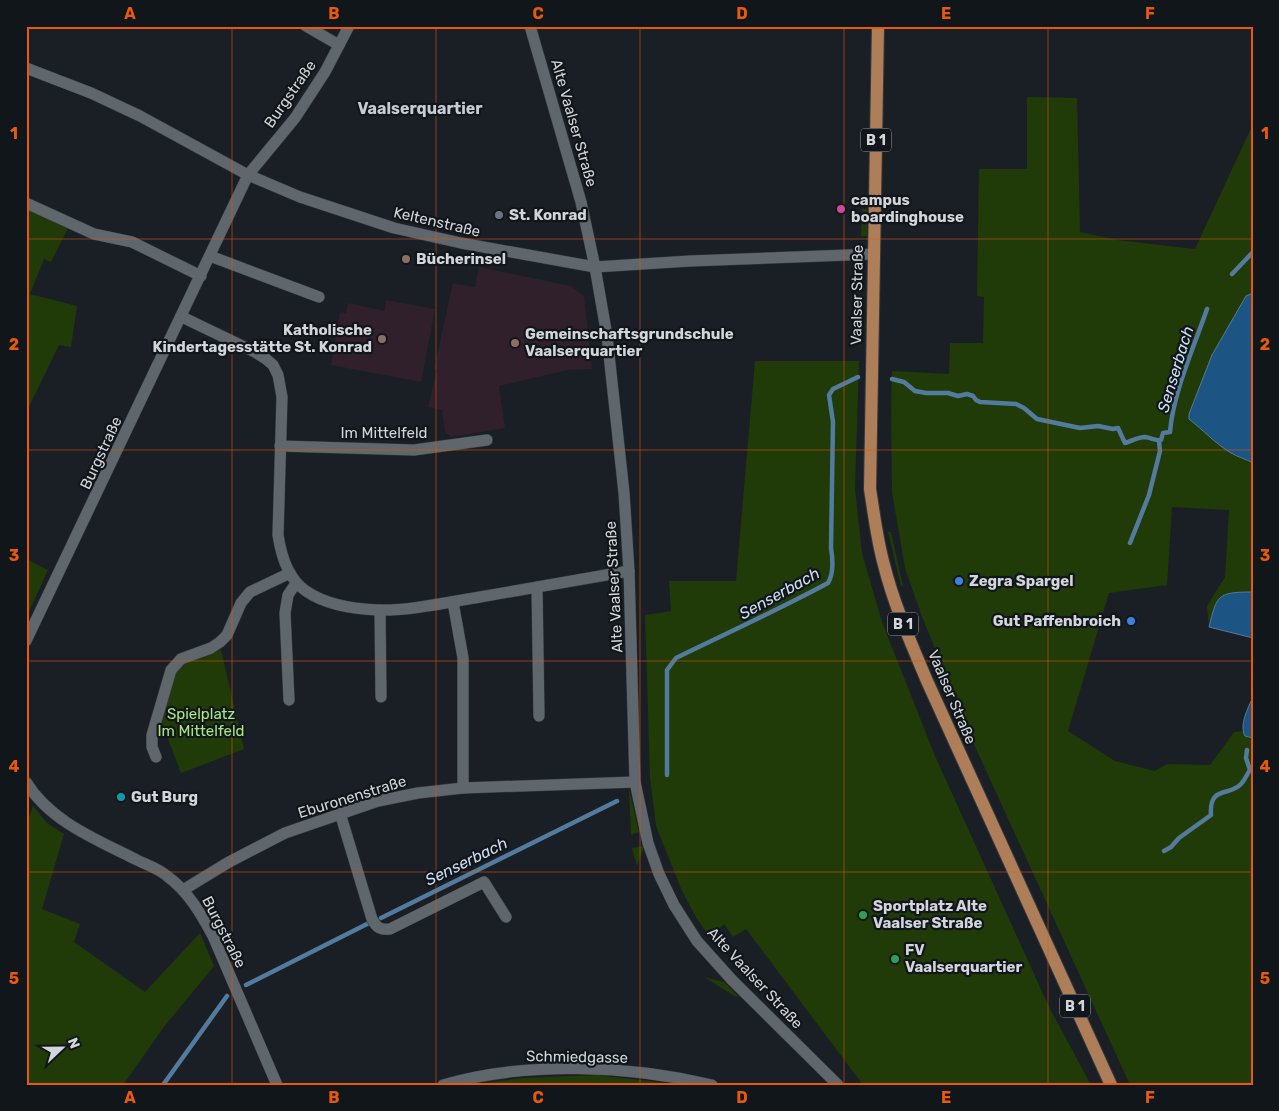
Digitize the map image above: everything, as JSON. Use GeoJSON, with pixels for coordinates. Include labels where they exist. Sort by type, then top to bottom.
{"type":"FeatureCollection","features":[{"type":"Feature","properties":{"kind":"main road","name":"Vaalser Straße"},"geometry":{"type":"LineString","coordinates":[[878,26],[870,489],[877,535],[899,614],[927,681],[1111,1085]]}},
{"type":"Feature","properties":{"kind":"street"},"geometry":{"type":"LineString","coordinates":[[306,26],[339,45]]}},
{"type":"Feature","properties":{"kind":"street","name":"Burgstraße"},"geometry":{"type":"LineString","coordinates":[[26,642],[248,175],[296,118],[325,72],[349,26]]}},
{"type":"Feature","properties":{"kind":"street","name":"Alte Vaalser Straße"},"geometry":{"type":"LineString","coordinates":[[530,26],[580,202],[595,267],[610,368],[624,493],[629,571],[635,782],[642,822],[653,858],[674,905],[697,941],[732,980],[838,1085]]}},
{"type":"Feature","properties":{"kind":"street","name":"Keltenstraße"},"geometry":{"type":"LineString","coordinates":[[26,68],[91,93],[140,116],[248,175],[300,198],[394,228],[461,244],[595,267],[874,254]]}},
{"type":"Feature","properties":{"kind":"street"},"geometry":{"type":"LineString","coordinates":[[26,202],[94,234],[132,242],[201,276]]}},
{"type":"Feature","properties":{"kind":"street"},"geometry":{"type":"LineString","coordinates":[[210,256],[319,297]]}},
{"type":"Feature","properties":{"kind":"street"},"geometry":{"type":"LineString","coordinates":[[182,317],[255,352],[273,365],[278,375],[282,397],[278,535],[283,558],[293,578],[304,590],[318,598],[351,608],[380,610],[453,602],[629,571]]}},
{"type":"Feature","properties":{"kind":"street","name":"Im Mittelfeld"},"geometry":{"type":"LineString","coordinates":[[280,446],[414,450],[488,440]]}},
{"type":"Feature","properties":{"kind":"street"},"geometry":{"type":"LineString","coordinates":[[289,700],[285,613],[293,578]]}},
{"type":"Feature","properties":{"kind":"street"},"geometry":{"type":"LineString","coordinates":[[156,757],[152,747],[152,735],[171,670],[181,658],[210,648],[220,642],[227,635],[241,603],[250,592],[293,578]]}},
{"type":"Feature","properties":{"kind":"street"},"geometry":{"type":"LineString","coordinates":[[537,587],[538,716]]}},
{"type":"Feature","properties":{"kind":"street"},"geometry":{"type":"LineString","coordinates":[[453,602],[462,658],[463,788]]}},
{"type":"Feature","properties":{"kind":"street"},"geometry":{"type":"LineString","coordinates":[[380,610],[381,697]]}},
{"type":"Feature","properties":{"kind":"street","name":"Burgstraße"},"geometry":{"type":"LineString","coordinates":[[26,782],[40,800],[65,822],[100,842],[166,874],[183,890],[204,919],[213,936],[276,1085]]}},
{"type":"Feature","properties":{"kind":"street","name":"Eburonenstraße"},"geometry":{"type":"LineString","coordinates":[[183,890],[229,862],[285,833],[378,801],[418,792],[463,788],[635,782]]}},
{"type":"Feature","properties":{"kind":"street"},"geometry":{"type":"LineString","coordinates":[[340,813],[372,919],[377,927],[383,930],[390,929],[484,882],[506,916]]}},
{"type":"Feature","properties":{"kind":"street","name":"Schmiedgasse"},"geometry":{"type":"LineString","coordinates":[[443,1085],[470,1077],[504,1071],[549,1069],[671,1076],[712,1085]]}},
{"type":"Feature","properties":{"kind":"shaded area","name":"Gemeinschaftsgrundschule Vaalserquartier"},"geometry":{"type":"Polygon","coordinates":[[[479,267],[571,286],[584,296],[592,369],[567,370],[499,386],[505,428],[451,437],[445,432],[442,410],[428,407],[437,370],[434,369],[453,283],[475,287],[479,267]]]}},
{"type":"Feature","properties":{"kind":"shaded area","name":"Katholische Kindertagesstätte St. Konrad"},"geometry":{"type":"Polygon","coordinates":[[[386,300],[435,309],[421,382],[331,365],[340,312],[346,313],[348,303],[385,311],[386,300]]]}},
{"type":"Feature","properties":{"kind":"green space"},"geometry":{"type":"Polygon","coordinates":[[[1027,97],[1077,98],[1080,232],[1117,240],[1195,249],[1253,124],[1253,293],[1246,296],[1212,355],[1189,414],[1232,453],[1253,463],[1253,592],[1232,593],[1220,598],[1214,608],[1209,627],[1207,606],[1225,577],[1229,510],[1172,507],[1167,585],[1109,593],[1068,731],[1115,761],[1155,771],[1167,764],[1210,765],[1234,732],[1243,731],[1245,736],[1253,738],[1253,1085],[1130,1085],[972,740],[921,614],[905,568],[892,492],[892,371],[949,374],[950,343],[983,343],[984,297],[977,296],[979,169],[1027,169],[1027,97]]]}},
{"type":"Feature","properties":{"kind":"green space"},"geometry":{"type":"Polygon","coordinates":[[[26,209],[68,228],[51,262],[44,259],[30,294],[77,306],[71,347],[59,345],[26,413],[26,209]]]}},
{"type":"Feature","properties":{"kind":"green space"},"geometry":{"type":"Polygon","coordinates":[[[862,209],[867,209],[867,236],[861,236],[862,209]]]}},
{"type":"Feature","properties":{"kind":"green space"},"geometry":{"type":"Polygon","coordinates":[[[755,361],[859,361],[855,489],[862,553],[882,622],[935,756],[1049,1007],[1091,1085],[863,1085],[746,929],[733,937],[724,924],[710,937],[697,919],[682,891],[656,826],[650,777],[645,615],[671,611],[669,581],[736,581],[755,361]]]}},
{"type":"Feature","properties":{"kind":"green space"},"geometry":{"type":"Polygon","coordinates":[[[888,532],[891,532],[903,586],[901,586],[888,532]]]}},
{"type":"Feature","properties":{"kind":"green space"},"geometry":{"type":"Polygon","coordinates":[[[26,559],[48,570],[26,618],[26,606],[30,600],[26,598],[26,559]]]}},
{"type":"Feature","properties":{"kind":"green space","name":"Spielplatz Im Mittelfeld"},"geometry":{"type":"Polygon","coordinates":[[[221,650],[244,749],[181,773],[162,723],[174,675],[181,665],[221,650]]]}},
{"type":"Feature","properties":{"kind":"green space"},"geometry":{"type":"Polygon","coordinates":[[[629,789],[639,832],[631,835],[629,789]]]}},
{"type":"Feature","properties":{"kind":"green space"},"geometry":{"type":"Polygon","coordinates":[[[33,806],[47,823],[64,834],[42,909],[80,924],[74,942],[145,992],[200,933],[214,966],[163,1028],[123,1085],[26,1085],[26,826],[33,806]]]}},
{"type":"Feature","properties":{"kind":"green space"},"geometry":{"type":"Polygon","coordinates":[[[643,846],[643,850],[637,866],[632,848],[643,846]]]}},
{"type":"Feature","properties":{"kind":"green space"},"geometry":{"type":"Polygon","coordinates":[[[704,977],[724,982],[738,996],[736,997],[704,977]]]}},
{"type":"Feature","properties":{"kind":"green space"},"geometry":{"type":"Polygon","coordinates":[[[596,1075],[684,1085],[469,1085],[523,1078],[596,1075]]]}},
{"type":"Feature","properties":{"kind":"water"},"geometry":{"type":"Polygon","coordinates":[[[1253,293],[1253,463],[1231,453],[1220,445],[1189,419],[1189,414],[1212,355],[1246,296],[1253,293]]]}},
{"type":"Feature","properties":{"kind":"water"},"geometry":{"type":"Polygon","coordinates":[[[1253,592],[1253,638],[1209,627],[1214,608],[1220,598],[1232,593],[1253,592]]]}},
{"type":"Feature","properties":{"kind":"water"},"geometry":{"type":"Polygon","coordinates":[[[1253,697],[1253,738],[1245,736],[1243,727],[1245,716],[1253,697]]]}},
{"type":"Feature","properties":{"kind":"waterway","name":"Senserbach"},"geometry":{"type":"LineString","coordinates":[[1232,274],[1253,252]]}},
{"type":"Feature","properties":{"kind":"waterway","name":"Senserbach"},"geometry":{"type":"LineString","coordinates":[[892,379],[904,382],[915,391],[948,393],[958,396],[967,394],[980,402],[1016,404],[1037,419],[1080,428],[1098,426],[1118,428],[1125,443],[1142,437],[1161,440],[1163,433],[1170,432],[1175,402],[1207,309]]}},
{"type":"Feature","properties":{"kind":"waterway","name":"Senserbach"},"geometry":{"type":"LineString","coordinates":[[667,775],[667,670],[676,658],[809,593],[828,583],[830,579],[832,566],[833,422],[829,395],[833,389],[858,377]]}},
{"type":"Feature","properties":{"kind":"waterway"},"geometry":{"type":"LineString","coordinates":[[1130,543],[1149,495],[1160,451],[1159,441]]}},
{"type":"Feature","properties":{"kind":"waterway"},"geometry":{"type":"LineString","coordinates":[[1164,851],[1211,815],[1211,806],[1216,795],[1236,788],[1242,782],[1250,770],[1246,758],[1247,750]]}},
{"type":"Feature","properties":{"kind":"waterway","name":"Senserbach"},"geometry":{"type":"LineString","coordinates":[[381,918],[617,801]]}},
{"type":"Feature","properties":{"kind":"waterway","name":"Senserbach"},"geometry":{"type":"LineString","coordinates":[[246,985],[369,923]]}},
{"type":"Feature","properties":{"kind":"waterway","name":"Senserbach"},"geometry":{"type":"LineString","coordinates":[[163,1085],[227,996]]}},
{"type":"Feature","properties":{"kind":"place","name":"campus boardinghouse"},"geometry":{"type":"Point","coordinates":[841,209]}},
{"type":"Feature","properties":{"kind":"place","name":"St. Konrad"},"geometry":{"type":"Point","coordinates":[499,215]}},
{"type":"Feature","properties":{"kind":"place","name":"Bücherinsel"},"geometry":{"type":"Point","coordinates":[406,259]}},
{"type":"Feature","properties":{"kind":"place","name":"Katholische Kindertagesstätte St. Konrad"},"geometry":{"type":"Point","coordinates":[382,339]}},
{"type":"Feature","properties":{"kind":"place","name":"Gemeinschaftsgrundschule Vaalserquartier"},"geometry":{"type":"Point","coordinates":[515,343]}},
{"type":"Feature","properties":{"kind":"place","name":"Zegra Spargel"},"geometry":{"type":"Point","coordinates":[959,581]}},
{"type":"Feature","properties":{"kind":"place","name":"Gut Paffenbroich"},"geometry":{"type":"Point","coordinates":[1131,621]}},
{"type":"Feature","properties":{"kind":"place","name":"Gut Burg"},"geometry":{"type":"Point","coordinates":[121,797]}},
{"type":"Feature","properties":{"kind":"place","name":"Sportplatz Alte Vaalser Straße"},"geometry":{"type":"Point","coordinates":[863,915]}},
{"type":"Feature","properties":{"kind":"place","name":"FV Vaalserquartier"},"geometry":{"type":"Point","coordinates":[895,959]}},
{"type":"Feature","properties":{"kind":"district","name":"Vaalserquartier"},"geometry":{"type":"Point","coordinates":[420,108]}}]}
